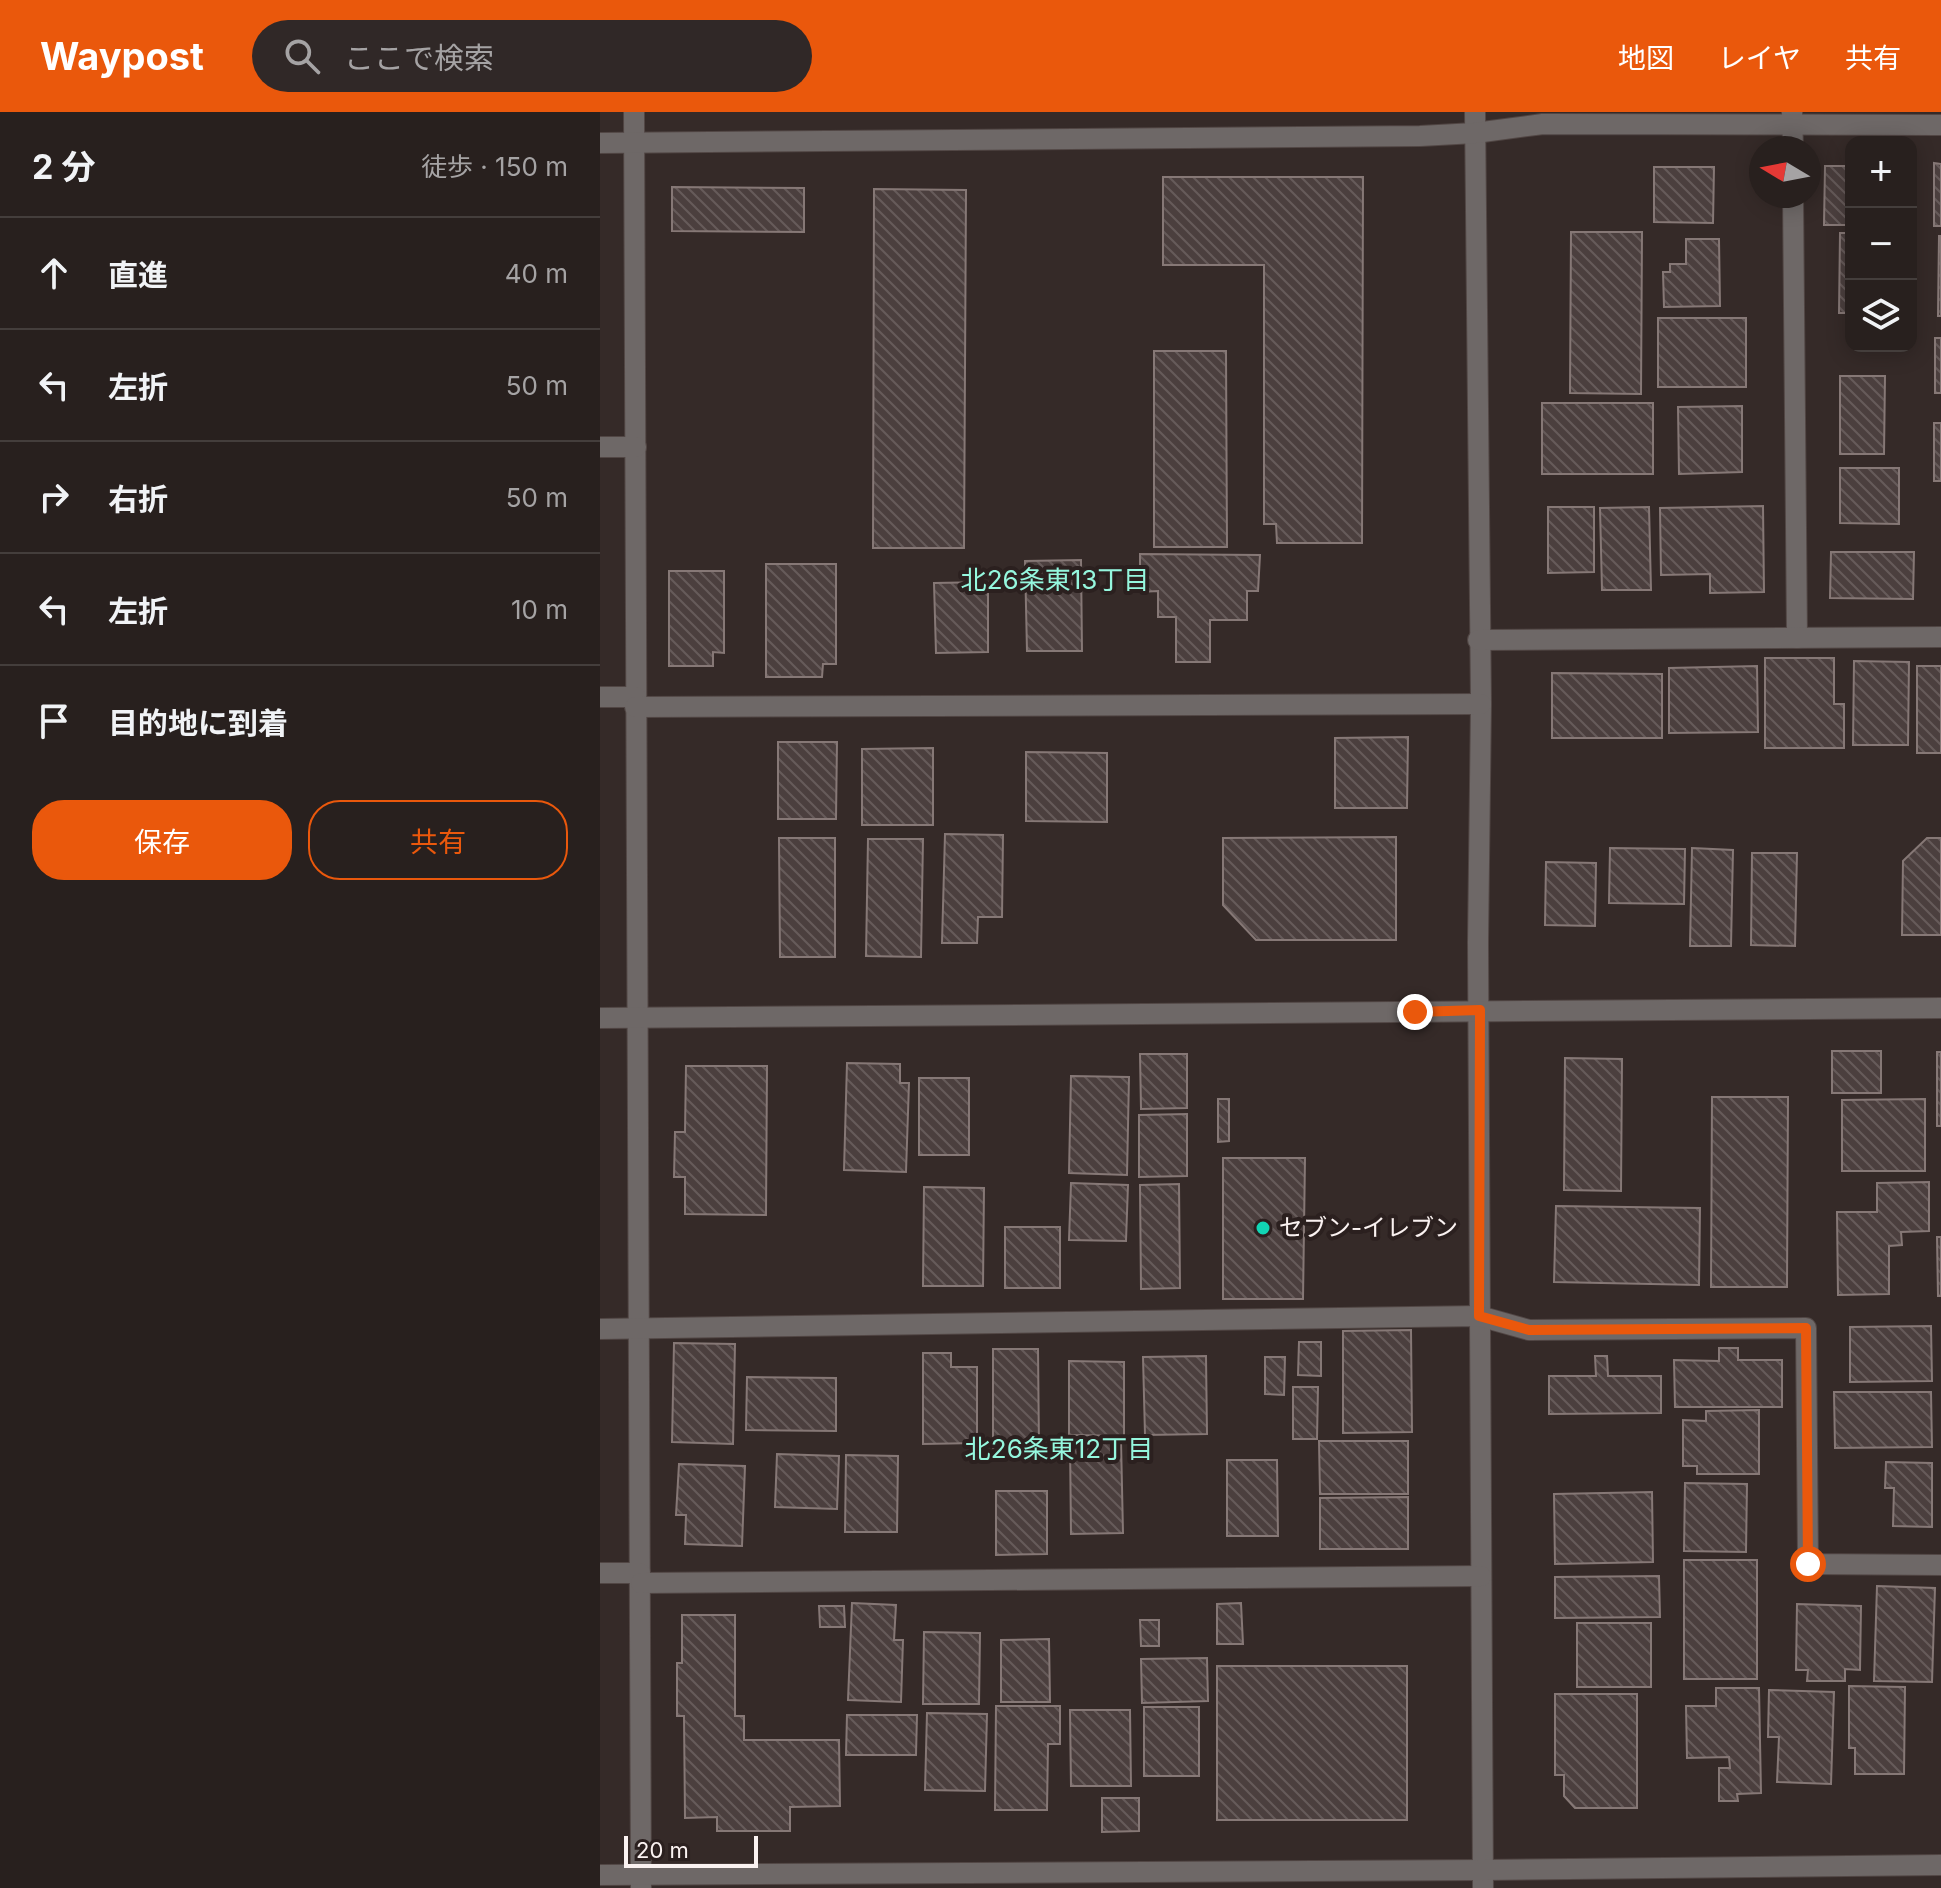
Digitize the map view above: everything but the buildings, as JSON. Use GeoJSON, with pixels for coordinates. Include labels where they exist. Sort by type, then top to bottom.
{"type":"FeatureCollection","features":[{"type":"Feature","properties":{"kind":"street"},"geometry":{"type":"LineString","coordinates":[[634,112],[641,1881]]}},
{"type":"Feature","properties":{"kind":"street"},"geometry":{"type":"LineString","coordinates":[[1475,112],[1481,704],[1479,1316],[1483,1879]]}},
{"type":"Feature","properties":{"kind":"street"},"geometry":{"type":"LineString","coordinates":[[600,143],[1404,137],[1475,133],[1543,124],[1792,119],[1941,125]]}},
{"type":"Feature","properties":{"kind":"street"},"geometry":{"type":"LineString","coordinates":[[1793,208],[1797,638]]}},
{"type":"Feature","properties":{"kind":"street"},"geometry":{"type":"LineString","coordinates":[[600,447],[636,447]]}},
{"type":"Feature","properties":{"kind":"street"},"geometry":{"type":"LineString","coordinates":[[1478,640],[1941,637]]}},
{"type":"Feature","properties":{"kind":"street"},"geometry":{"type":"LineString","coordinates":[[600,697],[636,702],[1481,704]]}},
{"type":"Feature","properties":{"kind":"street"},"geometry":{"type":"LineString","coordinates":[[600,1018],[1941,1008]]}},
{"type":"Feature","properties":{"kind":"street"},"geometry":{"type":"LineString","coordinates":[[600,1329],[1479,1316],[1529,1330],[1806,1328],[1808,1564],[1941,1565]]}},
{"type":"Feature","properties":{"kind":"street"},"geometry":{"type":"LineString","coordinates":[[600,1573],[641,1578],[1481,1576]]}},
{"type":"Feature","properties":{"kind":"street"},"geometry":{"type":"LineString","coordinates":[[600,1875],[641,1881],[1483,1879],[1941,1865]]}},
{"type":"Feature","properties":{"kind":"place","name":"セブン-イレブン"},"geometry":{"type":"Point","coordinates":[1263,1228]}},
{"type":"Feature","properties":{"kind":"district","name":"北26条東13丁目"},"geometry":{"type":"Point","coordinates":[1055,580]}},
{"type":"Feature","properties":{"kind":"district","name":"北26条東12丁目"},"geometry":{"type":"Point","coordinates":[1059,1449]}},
{"type":"Feature","properties":{"kind":"route"},"geometry":{"type":"LineString","coordinates":[[1415,1012],[1480,1010],[1479,1316],[1529,1330],[1806,1328],[1808,1564]]}}]}
